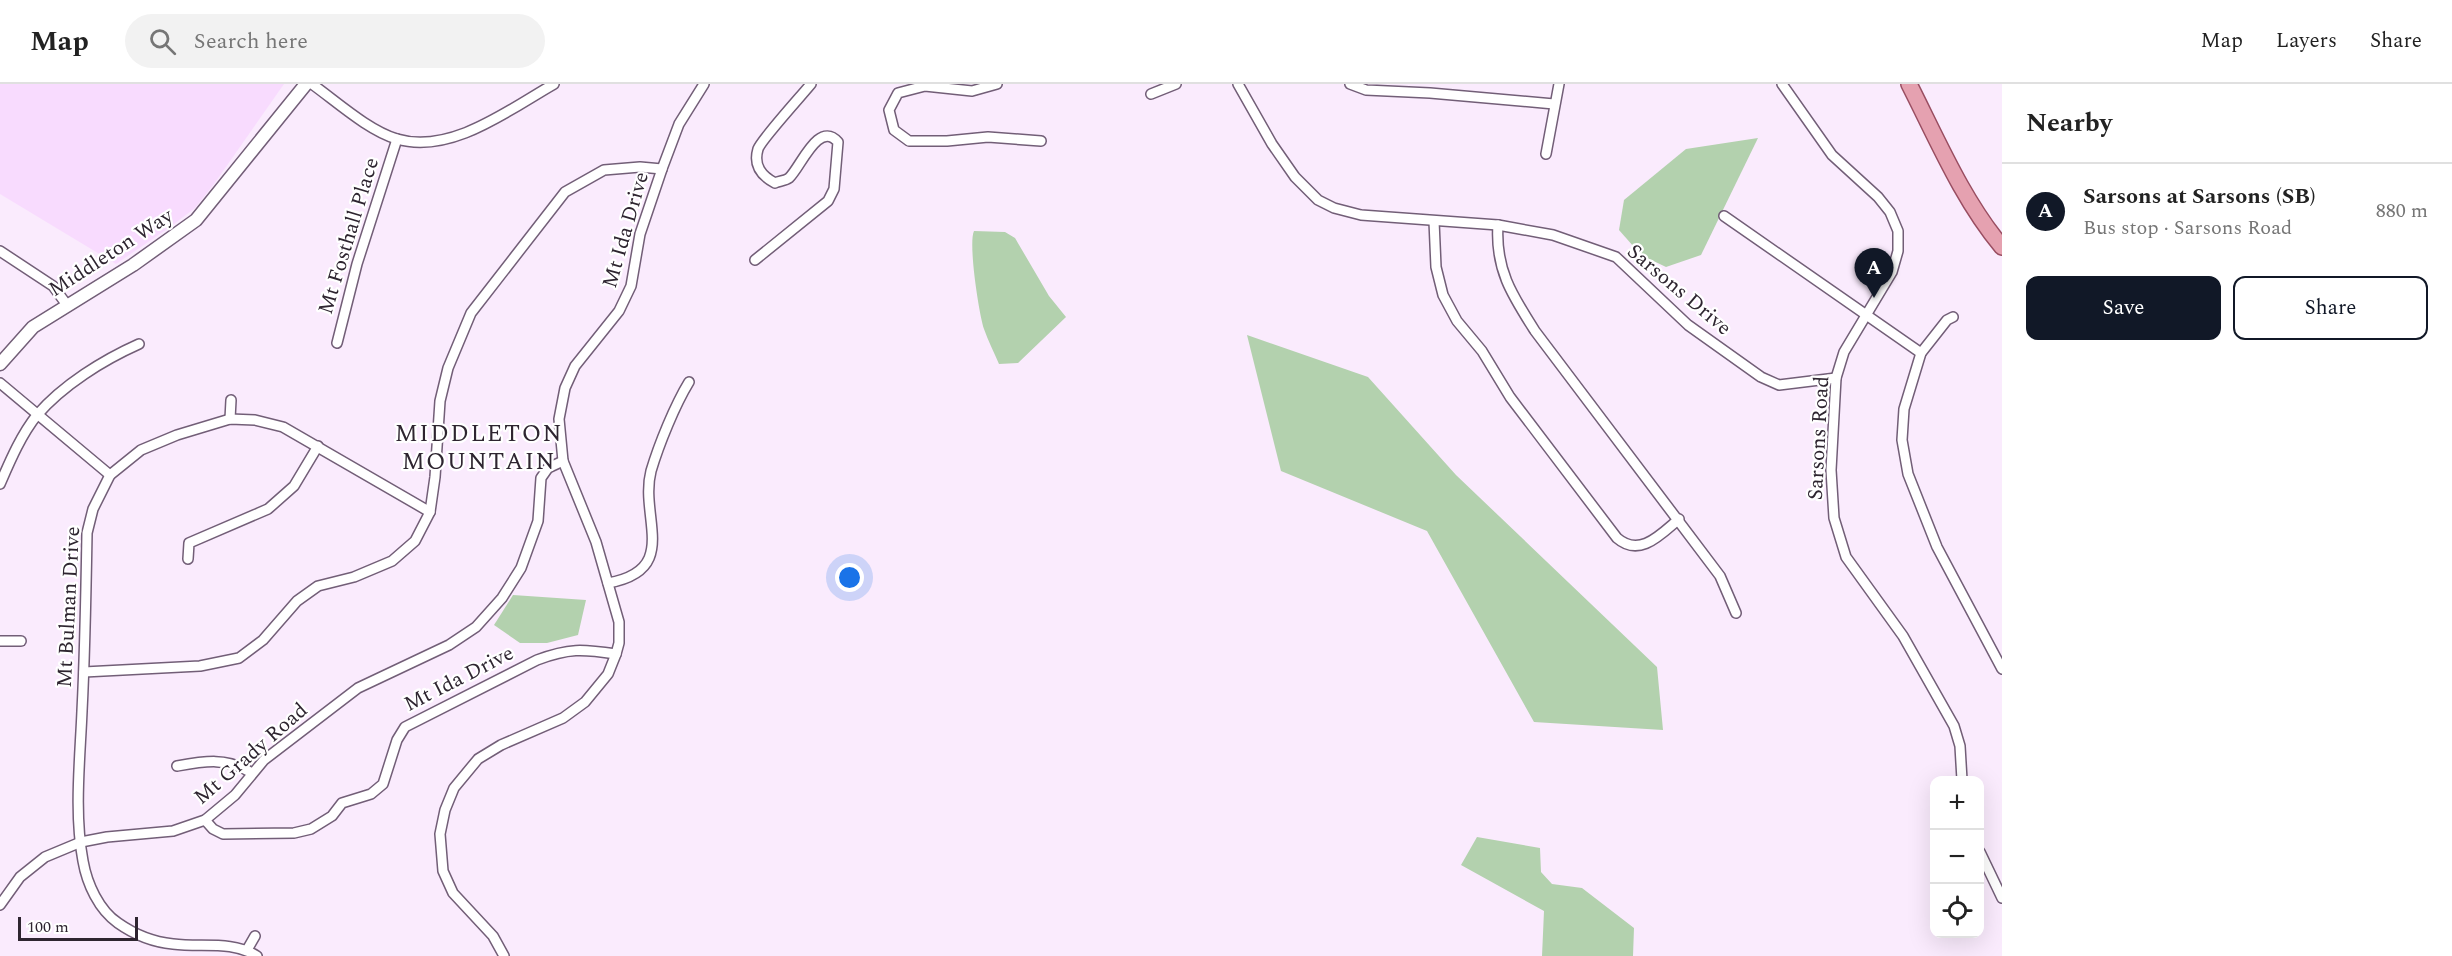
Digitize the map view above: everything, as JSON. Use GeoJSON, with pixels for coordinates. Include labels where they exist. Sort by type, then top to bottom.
{"type":"FeatureCollection","features":[{"type":"Feature","properties":{"kind":"main road"},"geometry":{"type":"LineString","coordinates":[[1909,84],[1955,175],[1991,234],[2002,247]]}},
{"type":"Feature","properties":{"kind":"street","name":"Middleton Way"},"geometry":{"type":"LineString","coordinates":[[0,364],[33,327],[133,265],[196,220],[306,84]]}},
{"type":"Feature","properties":{"kind":"street"},"geometry":{"type":"LineString","coordinates":[[312,84],[369,125],[397,139],[431,142],[474,130],[554,84]]}},
{"type":"Feature","properties":{"kind":"street","name":"Mt Ida Drive"},"geometry":{"type":"LineString","coordinates":[[504,956],[493,936],[453,893],[443,871],[440,834],[445,810],[454,788],[478,759],[501,745],[563,718],[585,702],[608,674],[619,643],[619,622],[596,542],[563,460],[559,419],[565,388],[574,366],[619,311],[631,286],[640,234],[662,169],[679,124],[704,84]]}},
{"type":"Feature","properties":{"kind":"street"},"geometry":{"type":"LineString","coordinates":[[755,260],[828,201],[834,189],[838,142],[833,136],[825,135],[817,140],[788,179],[775,183],[763,176],[758,164],[758,148],[811,84]]}},
{"type":"Feature","properties":{"kind":"street"},"geometry":{"type":"LineString","coordinates":[[997,84],[972,91],[925,86],[898,93],[889,110],[894,130],[909,141],[947,141],[988,137],[1041,141]]}},
{"type":"Feature","properties":{"kind":"street"},"geometry":{"type":"LineString","coordinates":[[1151,94],[1176,84]]}},
{"type":"Feature","properties":{"kind":"street","name":"Sarsons Drive"},"geometry":{"type":"LineString","coordinates":[[1238,84],[1272,144],[1294,177],[1318,200],[1334,208],[1361,216],[1498,225],[1553,235],[1616,257],[1688,325],[1761,377],[1779,385],[1836,378]]}},
{"type":"Feature","properties":{"kind":"street"},"geometry":{"type":"LineString","coordinates":[[1350,84],[1366,90],[1431,88],[1554,104]]}},
{"type":"Feature","properties":{"kind":"street"},"geometry":{"type":"LineString","coordinates":[[1546,154],[1559,84]]}},
{"type":"Feature","properties":{"kind":"street","name":"Sarsons Road"},"geometry":{"type":"LineString","coordinates":[[1782,84],[1832,155],[1878,197],[1894,221],[1899,241],[1897,261],[1844,352],[1836,378],[1831,470],[1834,518],[1846,557],[1903,636],[1954,726],[1960,746],[1962,776]]}},
{"type":"Feature","properties":{"kind":"street","name":"Mt Fosthall Place"},"geometry":{"type":"LineString","coordinates":[[337,343],[357,264],[397,139]]}},
{"type":"Feature","properties":{"kind":"street"},"geometry":{"type":"LineString","coordinates":[[84,672],[200,666],[239,658],[263,640],[297,601],[318,586],[354,577],[392,561],[415,541],[430,512],[435,477],[440,401],[452,355],[471,313],[565,192],[604,170],[640,167],[662,169]]}},
{"type":"Feature","properties":{"kind":"street"},"geometry":{"type":"LineString","coordinates":[[1724,216],[1921,353]]}},
{"type":"Feature","properties":{"kind":"street"},"geometry":{"type":"LineString","coordinates":[[1434,220],[1436,267],[1443,294],[1457,321],[1482,351],[1510,397],[1617,538],[1630,546],[1649,544],[1679,519]]}},
{"type":"Feature","properties":{"kind":"street"},"geometry":{"type":"LineString","coordinates":[[1498,225],[1497,244],[1503,272],[1511,293],[1536,331],[1720,576],[1736,613]]}},
{"type":"Feature","properties":{"kind":"street"},"geometry":{"type":"LineString","coordinates":[[0,251],[53,286],[67,305]]}},
{"type":"Feature","properties":{"kind":"street"},"geometry":{"type":"LineString","coordinates":[[1953,317],[1947,320],[1921,353],[1904,409],[1902,440],[1908,474],[1937,547],[2002,669]]}},
{"type":"Feature","properties":{"kind":"street"},"geometry":{"type":"LineString","coordinates":[[0,484],[11,458],[37,416],[69,386],[118,353],[139,344]]}},
{"type":"Feature","properties":{"kind":"street"},"geometry":{"type":"LineString","coordinates":[[608,583],[636,575],[649,560],[654,542],[649,491],[651,472],[681,396],[689,382]]}},
{"type":"Feature","properties":{"kind":"street"},"geometry":{"type":"LineString","coordinates":[[0,384],[110,475]]}},
{"type":"Feature","properties":{"kind":"street"},"geometry":{"type":"LineString","coordinates":[[230,419],[231,400]]}},
{"type":"Feature","properties":{"kind":"street","name":"Mt Bulman Drive"},"geometry":{"type":"LineString","coordinates":[[247,950],[229,946],[173,945],[147,939],[116,922],[102,907],[92,890],[83,862],[79,788],[87,533],[93,509],[110,475],[141,450],[177,435],[230,419],[255,420],[283,428],[430,512]]}},
{"type":"Feature","properties":{"kind":"street"},"geometry":{"type":"LineString","coordinates":[[188,559],[189,543],[268,509],[294,486],[318,446]]}},
{"type":"Feature","properties":{"kind":"street","name":"Mt Grady Road"},"geometry":{"type":"LineString","coordinates":[[0,905],[20,877],[45,857],[81,843],[107,837],[173,831],[205,820],[235,795],[264,760],[358,688],[449,645],[476,627],[502,598],[521,568],[538,521],[541,478],[549,468],[563,460]]}},
{"type":"Feature","properties":{"kind":"street"},"geometry":{"type":"LineString","coordinates":[[0,641],[21,641]]}},
{"type":"Feature","properties":{"kind":"street","name":"Mt Ida Drive"},"geometry":{"type":"LineString","coordinates":[[205,820],[213,829],[223,834],[294,833],[311,829],[332,816],[342,803],[371,794],[383,784],[397,740],[405,727],[537,660],[559,652],[580,649],[615,654]]}},
{"type":"Feature","properties":{"kind":"street"},"geometry":{"type":"LineString","coordinates":[[177,766],[206,760],[225,761],[240,765],[252,772]]}},
{"type":"Feature","properties":{"kind":"street"},"geometry":{"type":"LineString","coordinates":[[1984,860],[2002,898]]}},
{"type":"Feature","properties":{"kind":"street"},"geometry":{"type":"LineString","coordinates":[[255,936],[247,950],[257,956]]}},
{"type":"Feature","properties":{"kind":"shaded area"},"geometry":{"type":"Polygon","coordinates":[[[0,84],[284,84],[195,208],[116,264],[0,194],[0,84]]]}},
{"type":"Feature","properties":{"kind":"green space"},"geometry":{"type":"Polygon","coordinates":[[[1758,138],[1701,255],[1666,267],[1641,255],[1619,230],[1624,200],[1686,149],[1758,138]]]}},
{"type":"Feature","properties":{"kind":"green space"},"geometry":{"type":"Polygon","coordinates":[[[974,231],[1005,232],[1015,238],[1049,296],[1066,317],[1018,363],[999,364],[984,329],[973,263],[974,231]]]}},
{"type":"Feature","properties":{"kind":"green space"},"geometry":{"type":"Polygon","coordinates":[[[1247,335],[1368,377],[1456,475],[1657,667],[1663,730],[1534,722],[1427,531],[1281,471],[1247,335]]]}},
{"type":"Feature","properties":{"kind":"green space"},"geometry":{"type":"Polygon","coordinates":[[[513,595],[586,600],[578,635],[547,643],[520,643],[494,625],[513,595]]]}},
{"type":"Feature","properties":{"kind":"green space"},"geometry":{"type":"Polygon","coordinates":[[[1477,837],[1540,848],[1541,872],[1552,884],[1582,888],[1634,928],[1633,956],[1542,956],[1544,911],[1461,865],[1477,837]]]}},
{"type":"Feature","properties":{"kind":"place","name":"Sarsons at Sarsons (SB)"},"geometry":{"type":"Point","coordinates":[1874,298]}},
{"type":"Feature","properties":{"kind":"district","name":"MIDDLETON MOUNTAIN"},"geometry":{"type":"Point","coordinates":[479,448]}}]}
